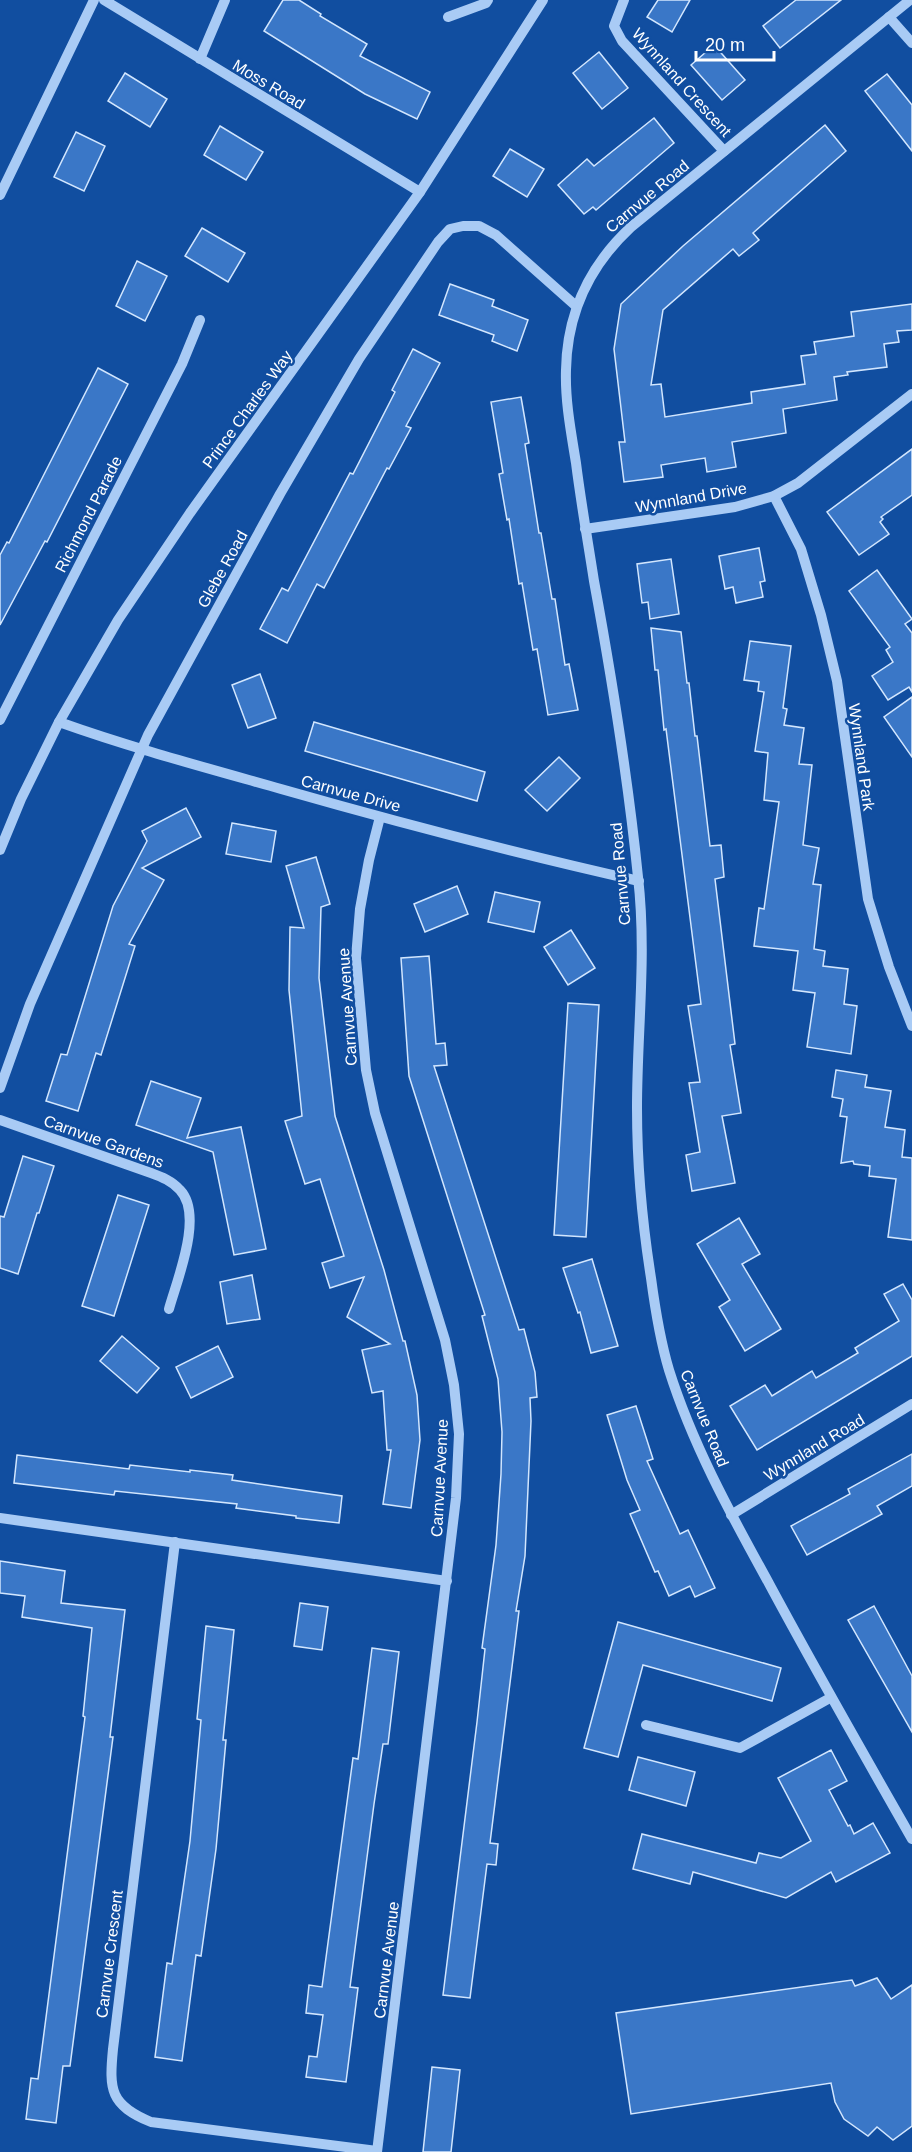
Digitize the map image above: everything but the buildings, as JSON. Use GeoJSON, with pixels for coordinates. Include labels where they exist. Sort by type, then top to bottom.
{"type":"FeatureCollection","features":[{"type":"Feature","properties":{"kind":"street"},"geometry":{"type":"LineString","coordinates":[[0,195],[94,0]]}},
{"type":"Feature","properties":{"kind":"street","name":"Moss Road"},"geometry":{"type":"LineString","coordinates":[[104,0],[420,192]]}},
{"type":"Feature","properties":{"kind":"street"},"geometry":{"type":"LineString","coordinates":[[200,59],[225,0]]}},
{"type":"Feature","properties":{"kind":"street"},"geometry":{"type":"LineString","coordinates":[[448,17],[486,3],[488,0]]}},
{"type":"Feature","properties":{"kind":"street","name":"Prince Charles Way"},"geometry":{"type":"LineString","coordinates":[[0,850],[21,799],[59,722],[118,620],[190,513],[420,192],[543,0]]}},
{"type":"Feature","properties":{"kind":"street","name":"Wynnland Crescent"},"geometry":{"type":"LineString","coordinates":[[624,0],[614,26],[622,41],[724,151]]}},
{"type":"Feature","properties":{"kind":"street","name":"Carnvue Road"},"geometry":{"type":"LineString","coordinates":[[910,0],[631,227],[610,247],[592,273],[576,306],[566,369],[567,408],[610,672],[639,881],[642,953],[637,1116],[638,1173],[654,1301],[667,1364],[681,1407],[731,1515],[830,1698],[912,1839]]}},
{"type":"Feature","properties":{"kind":"street"},"geometry":{"type":"LineString","coordinates":[[889,17],[912,43]]}},
{"type":"Feature","properties":{"kind":"street","name":"Glebe Road"},"geometry":{"type":"LineString","coordinates":[[0,1088],[30,1004],[141,749],[280,494],[359,359],[438,242],[450,229],[479,226],[496,235],[576,306]]}},
{"type":"Feature","properties":{"kind":"street","name":"Richmond Parade"},"geometry":{"type":"LineString","coordinates":[[0,720],[182,364],[200,320]]}},
{"type":"Feature","properties":{"kind":"street","name":"Wynnland Drive"},"geometry":{"type":"LineString","coordinates":[[585,529],[735,507],[774,496],[798,483],[912,394]]}},
{"type":"Feature","properties":{"kind":"street","name":"Wynnland Park"},"geometry":{"type":"LineString","coordinates":[[774,496],[801,549],[821,615],[837,681],[868,899],[889,967],[912,1026]]}},
{"type":"Feature","properties":{"kind":"street","name":"Carnvue Drive"},"geometry":{"type":"LineString","coordinates":[[59,722],[141,749],[380,817],[530,856],[639,881]]}},
{"type":"Feature","properties":{"kind":"street","name":"Carnvue Avenue"},"geometry":{"type":"LineString","coordinates":[[377,2152],[447,1581],[456,1498],[459,1434],[454,1385],[445,1340],[375,1113],[366,1070],[356,958],[360,909],[380,817]]}},
{"type":"Feature","properties":{"kind":"street","name":"Carnvue Gardens"},"geometry":{"type":"LineString","coordinates":[[0,1120],[152,1173],[166,1179],[182,1191],[189,1210],[189,1231],[169,1309]]}},
{"type":"Feature","properties":{"kind":"street","name":"Wynnland Road"},"geometry":{"type":"LineString","coordinates":[[731,1515],[912,1404]]}},
{"type":"Feature","properties":{"kind":"street"},"geometry":{"type":"LineString","coordinates":[[0,1518],[447,1581]]}},
{"type":"Feature","properties":{"kind":"street","name":"Carnvue Crescent"},"geometry":{"type":"LineString","coordinates":[[175,1542],[113,2049],[110,2078],[116,2098],[130,2113],[151,2122],[377,2152]]}},
{"type":"Feature","properties":{"kind":"street"},"geometry":{"type":"LineString","coordinates":[[646,1725],[740,1748],[830,1698]]}}]}
